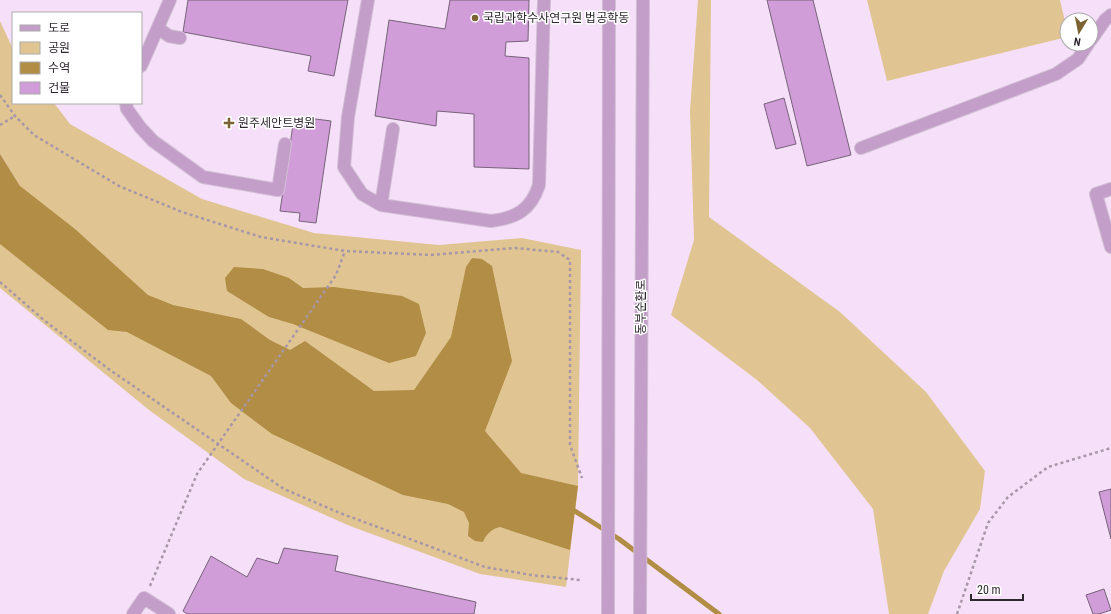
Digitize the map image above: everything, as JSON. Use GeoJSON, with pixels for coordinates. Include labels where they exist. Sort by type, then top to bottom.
{"type":"FeatureCollection","features":[{"type":"Feature","properties":{"kind":"street"},"geometry":{"type":"LineString","coordinates":[[142,64],[170,0]]}},
{"type":"Feature","properties":{"kind":"street"},"geometry":{"type":"LineString","coordinates":[[368,0],[348,118],[344,167],[362,194],[381,205],[491,221],[508,219],[525,209],[536,195],[539,185],[544,0]]}},
{"type":"Feature","properties":{"kind":"street"},"geometry":{"type":"LineString","coordinates":[[608,614],[609,0]]}},
{"type":"Feature","properties":{"kind":"street","name":"동부순환로"},"geometry":{"type":"LineString","coordinates":[[640,614],[643,0]]}},
{"type":"Feature","properties":{"kind":"street"},"geometry":{"type":"LineString","coordinates":[[1099,30],[1111,15]]}},
{"type":"Feature","properties":{"kind":"street"},"geometry":{"type":"LineString","coordinates":[[158,28],[169,36],[180,38]]}},
{"type":"Feature","properties":{"kind":"street"},"geometry":{"type":"LineString","coordinates":[[861,148],[1056,74],[1078,59],[1083,52]]}},
{"type":"Feature","properties":{"kind":"street"},"geometry":{"type":"LineString","coordinates":[[126,104],[127,109],[140,127],[153,141],[203,177],[278,190],[285,144]]}},
{"type":"Feature","properties":{"kind":"street"},"geometry":{"type":"LineString","coordinates":[[381,205],[393,130]]}},
{"type":"Feature","properties":{"kind":"street"},"geometry":{"type":"LineString","coordinates":[[1111,189],[1096,194],[1111,247]]}},
{"type":"Feature","properties":{"kind":"street"},"geometry":{"type":"LineString","coordinates":[[133,614],[144,598],[169,614]]}},
{"type":"Feature","properties":{"kind":"path"},"geometry":{"type":"LineString","coordinates":[[0,95],[15,116],[34,135],[118,186],[182,212],[261,237],[345,251],[431,255],[516,248],[558,252],[570,260],[570,445],[582,478]]}},
{"type":"Feature","properties":{"kind":"path"},"geometry":{"type":"LineString","coordinates":[[0,125],[15,116]]}},
{"type":"Feature","properties":{"kind":"path"},"geometry":{"type":"LineString","coordinates":[[144,598],[198,474],[217,444],[336,275],[345,251]]}},
{"type":"Feature","properties":{"kind":"path"},"geometry":{"type":"LineString","coordinates":[[0,282],[45,321],[75,343],[217,444],[284,489],[347,516],[485,567],[530,575],[580,580]]}},
{"type":"Feature","properties":{"kind":"path"},"geometry":{"type":"LineString","coordinates":[[957,614],[988,522],[1008,497],[1048,467],[1111,448]]}},
{"type":"Feature","properties":{"kind":"green space"},"geometry":{"type":"Polygon","coordinates":[[[698,0],[711,0],[709,217],[840,312],[926,392],[985,471],[980,509],[944,571],[928,614],[889,614],[873,509],[810,428],[757,380],[671,315],[694,240],[690,111],[698,0]]]}},
{"type":"Feature","properties":{"kind":"green space"},"geometry":{"type":"Polygon","coordinates":[[[867,0],[1060,0],[1063,12],[1059,12],[1059,39],[887,81],[867,0]]]}},
{"type":"Feature","properties":{"kind":"green space"},"geometry":{"type":"Polygon","coordinates":[[[0,21],[12,47],[12,104],[55,104],[70,124],[202,199],[314,233],[439,245],[522,238],[581,250],[578,486],[566,587],[480,574],[350,526],[244,479],[149,410],[0,288],[0,214],[20,186],[0,154],[0,21]]]}},
{"type":"Feature","properties":{"kind":"water"},"geometry":{"type":"Polygon","coordinates":[[[0,154],[20,186],[75,229],[148,295],[173,305],[241,319],[270,340],[290,350],[305,341],[374,391],[414,390],[451,337],[466,267],[472,258],[482,259],[492,266],[512,361],[485,431],[521,473],[578,486],[570,550],[500,527],[490,532],[483,542],[475,541],[468,536],[469,523],[464,512],[448,504],[403,495],[272,434],[231,403],[211,376],[127,332],[108,330],[0,244],[0,154]]]}},
{"type":"Feature","properties":{"kind":"water"},"geometry":{"type":"Polygon","coordinates":[[[234,267],[263,269],[289,278],[303,288],[334,287],[402,296],[419,304],[426,333],[416,356],[389,363],[293,324],[269,317],[227,291],[225,278],[234,267]]]}},
{"type":"Feature","properties":{"kind":"building"},"geometry":{"type":"Polygon","coordinates":[[[188,0],[348,0],[334,76],[308,71],[311,56],[183,32],[188,0]]]}},
{"type":"Feature","properties":{"kind":"building"},"geometry":{"type":"Polygon","coordinates":[[[450,0],[529,0],[528,41],[506,42],[505,56],[529,58],[529,169],[474,167],[474,114],[437,111],[436,126],[375,116],[389,20],[445,29],[450,0]]]}},
{"type":"Feature","properties":{"kind":"building"},"geometry":{"type":"Polygon","coordinates":[[[767,0],[813,0],[851,155],[807,166],[767,0]]]}},
{"type":"Feature","properties":{"kind":"building"},"geometry":{"type":"Polygon","coordinates":[[[784,98],[796,144],[776,149],[764,104],[784,98]]]}},
{"type":"Feature","properties":{"kind":"building"},"geometry":{"type":"Polygon","coordinates":[[[308,118],[331,121],[316,223],[299,221],[300,213],[280,211],[293,125],[307,127],[308,118]]]}},
{"type":"Feature","properties":{"kind":"building"},"geometry":{"type":"Polygon","coordinates":[[[1111,489],[1111,539],[1099,492],[1111,489]]]}},
{"type":"Feature","properties":{"kind":"building"},"geometry":{"type":"Polygon","coordinates":[[[284,548],[338,556],[335,571],[476,602],[474,614],[187,614],[183,611],[211,556],[247,577],[257,558],[278,564],[284,548]]]}},
{"type":"Feature","properties":{"kind":"building"},"geometry":{"type":"Polygon","coordinates":[[[1104,589],[1111,610],[1099,614],[1093,614],[1086,595],[1104,589]]]}},
{"type":"Feature","properties":{"kind":"waterway"},"geometry":{"type":"LineString","coordinates":[[570,508],[619,539],[719,614]]}},
{"type":"Feature","properties":{"kind":"place","name":"국립과학수사연구원 법공학동"},"geometry":{"type":"Point","coordinates":[475,18]}},
{"type":"Feature","properties":{"kind":"place","name":"원주세안트병원"},"geometry":{"type":"Point","coordinates":[229,123]}}]}
